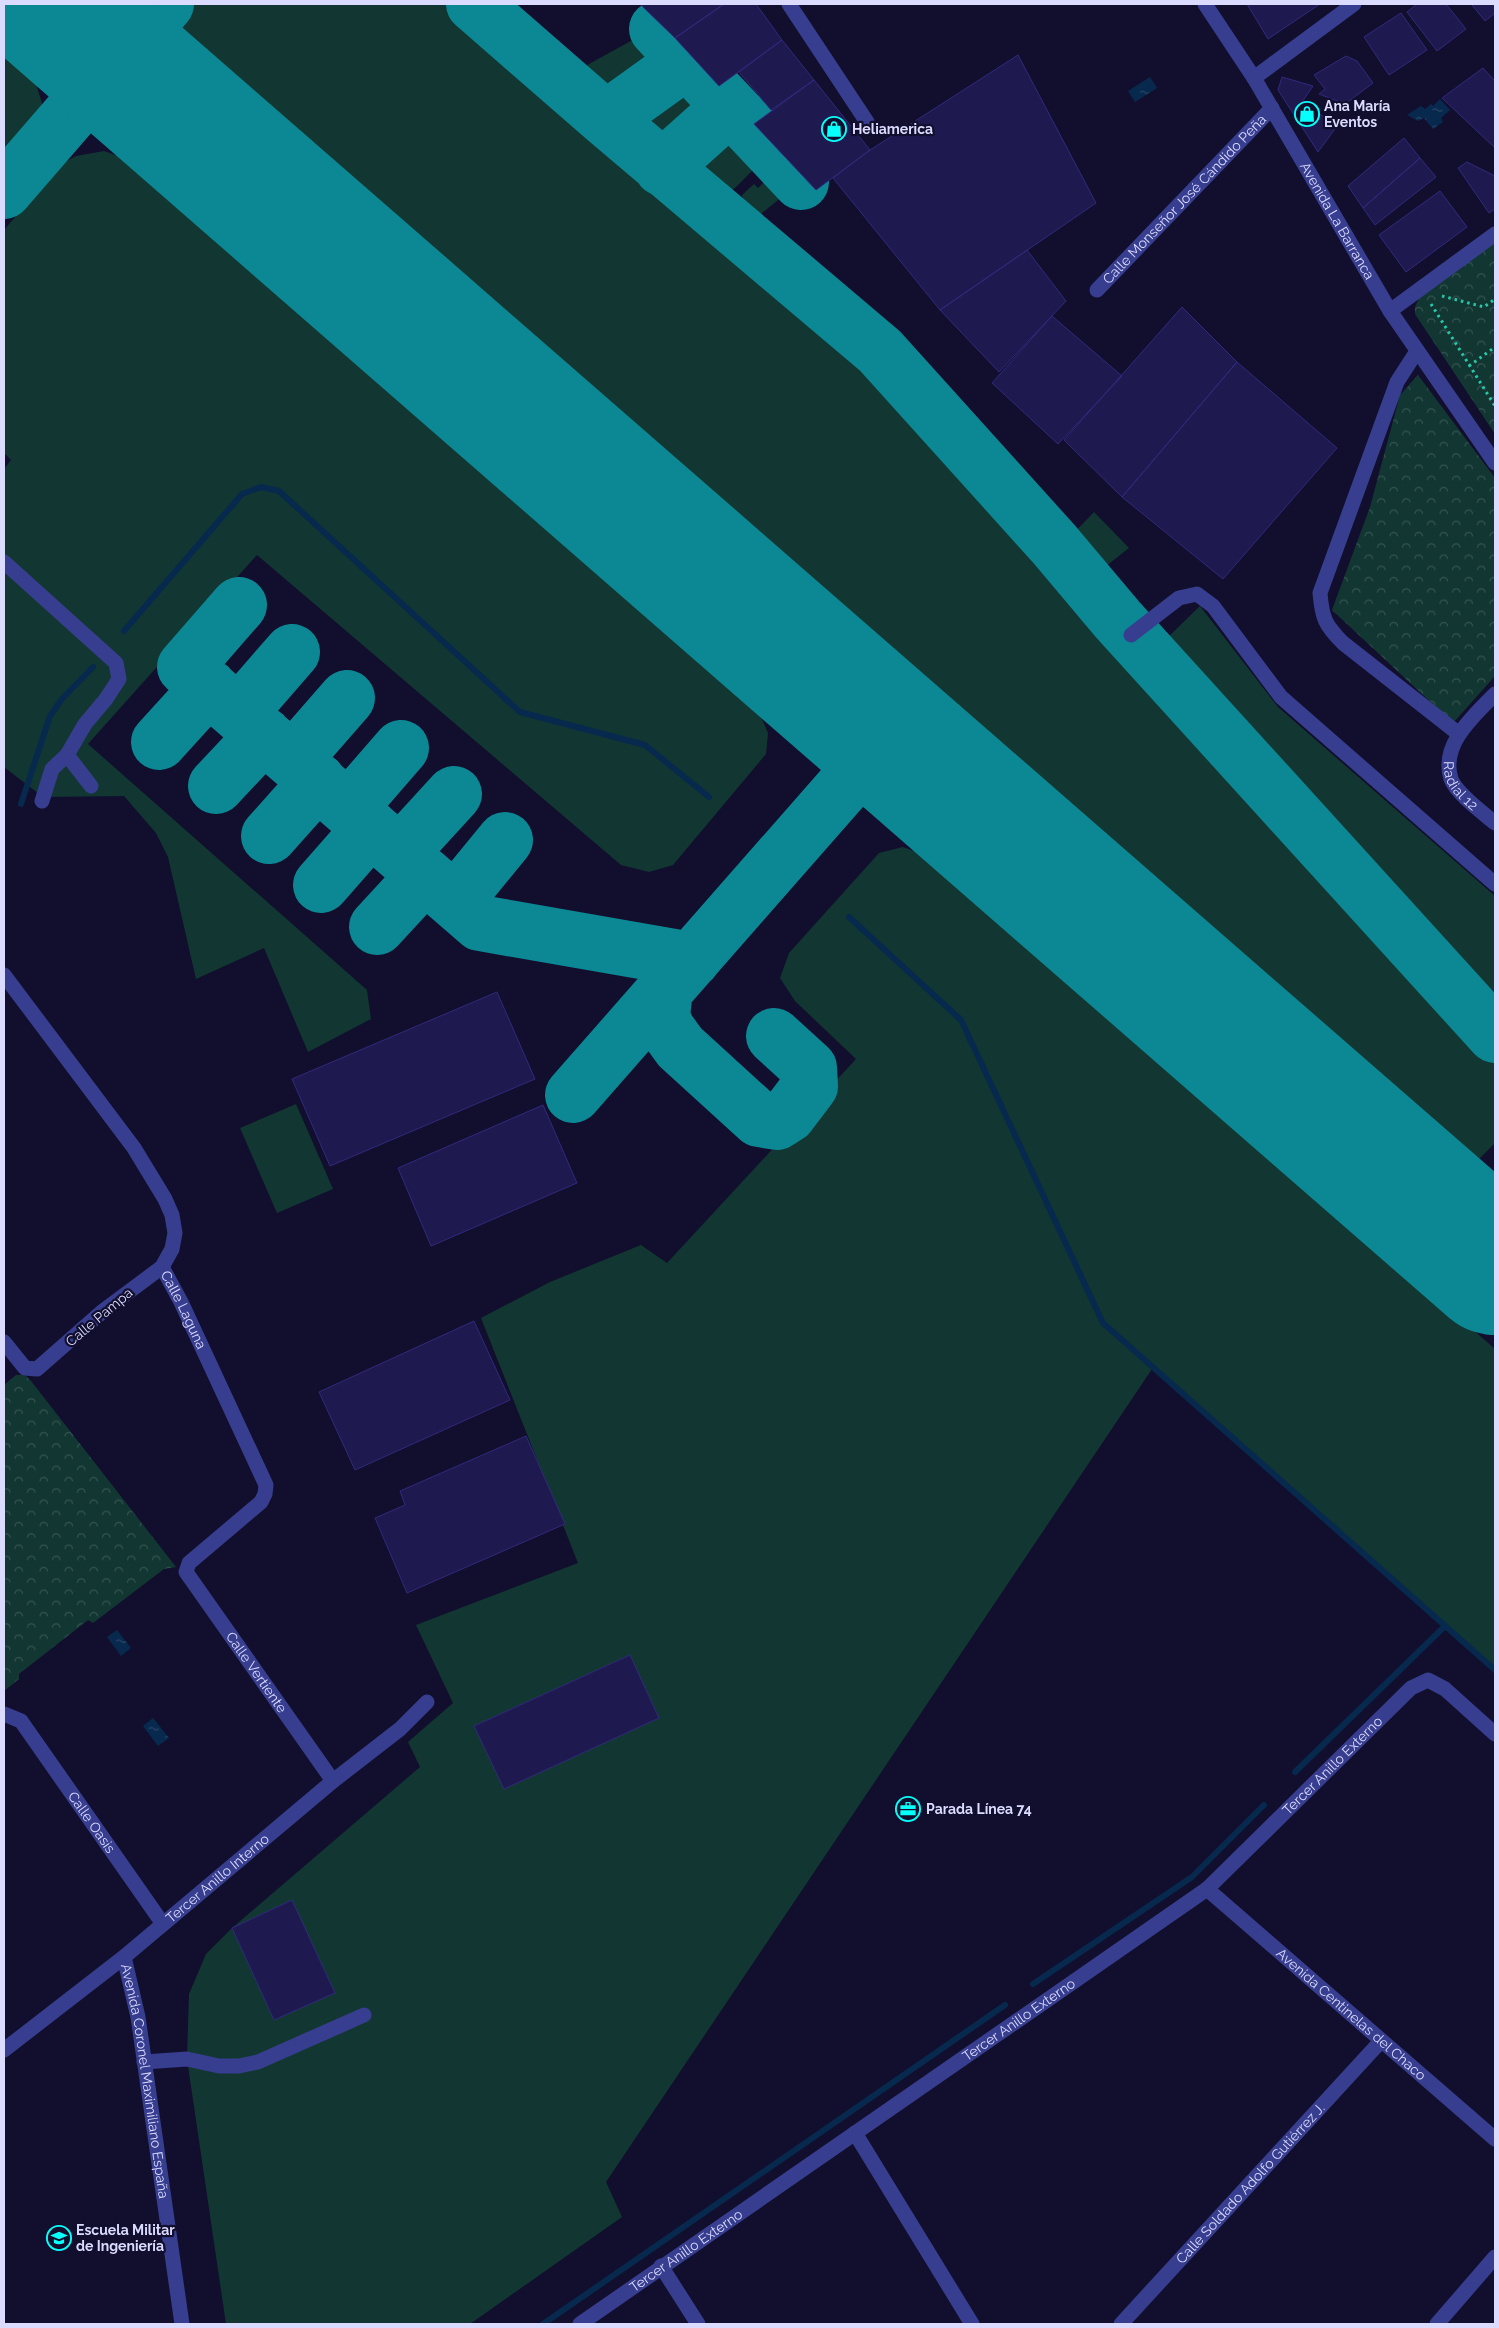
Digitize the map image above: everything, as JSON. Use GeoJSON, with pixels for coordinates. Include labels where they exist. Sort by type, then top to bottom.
{"type":"FeatureCollection","features":[{"type":"Feature","properties":{"kind":"street"},"geometry":{"type":"LineString","coordinates":[[790,4],[868,122]]}},
{"type":"Feature","properties":{"kind":"street","name":"Avenida La Barranca"},"geometry":{"type":"LineString","coordinates":[[1205,4],[1254,78],[1390,311],[1495,463]]}},
{"type":"Feature","properties":{"kind":"street"},"geometry":{"type":"LineString","coordinates":[[1254,78],[1354,4]]}},
{"type":"Feature","properties":{"kind":"street","name":"Calle Monseñor José Cándido Peña"},"geometry":{"type":"LineString","coordinates":[[1097,290],[1272,108]]}},
{"type":"Feature","properties":{"kind":"street"},"geometry":{"type":"LineString","coordinates":[[1390,311],[1495,234]]}},
{"type":"Feature","properties":{"kind":"street"},"geometry":{"type":"LineString","coordinates":[[1417,351],[1397,382],[1320,593],[1321,614],[1328,628],[1343,643],[1459,734]]}},
{"type":"Feature","properties":{"kind":"street","name":"Avenida La Barranca"},"geometry":{"type":"LineString","coordinates":[[1474,435],[1495,450]]}},
{"type":"Feature","properties":{"kind":"street"},"geometry":{"type":"LineString","coordinates":[[4,562],[116,663],[119,679],[106,699],[85,724],[67,755],[52,769],[42,801]]}},
{"type":"Feature","properties":{"kind":"street"},"geometry":{"type":"LineString","coordinates":[[1131,635],[1179,598],[1197,594],[1213,606],[1281,697],[1495,884]]}},
{"type":"Feature","properties":{"kind":"street","name":"Radial 12"},"geometry":{"type":"LineString","coordinates":[[1495,694],[1459,734],[1449,755],[1451,780],[1470,802],[1495,823]]}},
{"type":"Feature","properties":{"kind":"street"},"geometry":{"type":"LineString","coordinates":[[67,755],[91,786]]}},
{"type":"Feature","properties":{"kind":"street","name":"Calle Laguna"},"geometry":{"type":"LineString","coordinates":[[4,975],[134,1148],[165,1199],[172,1214],[175,1233],[172,1249],[162,1267],[181,1302],[266,1485],[265,1494],[261,1502],[189,1563]]}},
{"type":"Feature","properties":{"kind":"street","name":"Calle Pampa"},"geometry":{"type":"LineString","coordinates":[[9,1361],[25,1368],[37,1369],[103,1312],[162,1267]]}},
{"type":"Feature","properties":{"kind":"street"},"geometry":{"type":"LineString","coordinates":[[4,1342],[9,1361]]}},
{"type":"Feature","properties":{"kind":"street","name":"Calle Vertiente"},"geometry":{"type":"LineString","coordinates":[[189,1563],[186,1572],[191,1582],[333,1781]]}},
{"type":"Feature","properties":{"kind":"street","name":"Tercer Anillo Externo"},"geometry":{"type":"LineString","coordinates":[[580,2324],[661,2266],[1208,1889],[1411,1688],[1428,1680],[1444,1689],[1495,1734]]}},
{"type":"Feature","properties":{"kind":"street","name":"Tercer Anillo Interno"},"geometry":{"type":"LineString","coordinates":[[4,2050],[124,1957],[333,1781],[400,1729],[427,1702]]}},
{"type":"Feature","properties":{"kind":"street","name":"Calle Oasis"},"geometry":{"type":"LineString","coordinates":[[4,1714],[21,1721],[164,1924]]}},
{"type":"Feature","properties":{"kind":"street","name":"Avenida Centinelas del Chaco"},"geometry":{"type":"LineString","coordinates":[[1208,1889],[1495,2139]]}},
{"type":"Feature","properties":{"kind":"street","name":"Avenida Coronel Maximiliano España"},"geometry":{"type":"LineString","coordinates":[[124,1957],[138,2017],[182,2324]]}},
{"type":"Feature","properties":{"kind":"street"},"geometry":{"type":"LineString","coordinates":[[144,2062],[187,2059],[219,2066],[239,2066],[258,2062],[364,2015]]}},
{"type":"Feature","properties":{"kind":"street","name":"Calle Soldado Adolfo Gutiérrez J."},"geometry":{"type":"LineString","coordinates":[[1121,2324],[1381,2041]]}},
{"type":"Feature","properties":{"kind":"street"},"geometry":{"type":"LineString","coordinates":[[855,2133],[972,2324]]}},
{"type":"Feature","properties":{"kind":"street"},"geometry":{"type":"LineString","coordinates":[[1437,2324],[1495,2257]]}},
{"type":"Feature","properties":{"kind":"street"},"geometry":{"type":"LineString","coordinates":[[661,2266],[698,2324]]}},
{"type":"Feature","properties":{"kind":"path"},"geometry":{"type":"LineString","coordinates":[[1450,291],[1430,304],[1495,406]]}},
{"type":"Feature","properties":{"kind":"path"},"geometry":{"type":"LineString","coordinates":[[1442,296],[1484,307],[1495,299]]}},
{"type":"Feature","properties":{"kind":"path"},"geometry":{"type":"LineString","coordinates":[[1469,366],[1495,347]]}},
{"type":"Feature","properties":{"kind":"green space"},"geometry":{"type":"Polygon","coordinates":[[[188,4],[448,4],[611,148],[815,321],[891,390],[922,428],[1495,1064],[1495,1143],[1478,1160],[174,49],[168,34],[174,19],[188,4]]]}},
{"type":"Feature","properties":{"kind":"green space"},"geometry":{"type":"Polygon","coordinates":[[[647,32],[665,53],[661,66],[614,98],[580,69],[647,32]]]}},
{"type":"Feature","properties":{"kind":"green space"},"geometry":{"type":"Polygon","coordinates":[[[4,38],[28,59],[42,103],[38,132],[4,169],[4,38]]]}},
{"type":"Feature","properties":{"kind":"green space"},"geometry":{"type":"Polygon","coordinates":[[[683,82],[702,90],[718,108],[668,150],[633,117],[683,82]]]}},
{"type":"Feature","properties":{"kind":"green space"},"geometry":{"type":"Polygon","coordinates":[[[731,122],[765,158],[735,188],[721,196],[684,160],[731,122]]]}},
{"type":"Feature","properties":{"kind":"green space"},"geometry":{"type":"Polygon","coordinates":[[[104,151],[135,162],[756,705],[768,733],[766,754],[673,865],[649,872],[621,865],[257,555],[88,744],[367,990],[371,1019],[308,1052],[264,948],[196,979],[168,857],[156,833],[124,796],[43,797],[4,767],[4,469],[11,460],[4,453],[4,230],[59,165],[76,156],[104,151]]]}},
{"type":"Feature","properties":{"kind":"green space"},"geometry":{"type":"Polygon","coordinates":[[[780,167],[798,184],[757,217],[744,206],[742,195],[754,184],[758,188],[780,167]]]}},
{"type":"Feature","properties":{"kind":"green space"},"geometry":{"type":"Polygon","coordinates":[[[1495,241],[1495,434],[1415,314],[1415,307],[1419,298],[1495,241]]]}},
{"type":"Feature","properties":{"kind":"green space"},"geometry":{"type":"Polygon","coordinates":[[[1418,375],[1495,478],[1495,676],[1453,723],[1332,610],[1370,507],[1400,395],[1418,375]]]}},
{"type":"Feature","properties":{"kind":"green space"},"geometry":{"type":"Polygon","coordinates":[[[1094,512],[1129,548],[1096,574],[1066,541],[1094,512]]]}},
{"type":"Feature","properties":{"kind":"green space"},"geometry":{"type":"Polygon","coordinates":[[[1200,606],[1278,707],[1495,896],[1495,1008],[1163,642],[1200,606]]]}},
{"type":"Feature","properties":{"kind":"green space"},"geometry":{"type":"Polygon","coordinates":[[[903,847],[934,858],[1495,1349],[1495,1670],[1152,1369],[606,2182],[622,2217],[470,2324],[226,2324],[187,2059],[189,1994],[206,1954],[232,1928],[420,1767],[408,1742],[453,1703],[416,1625],[578,1563],[481,1318],[550,1282],[641,1245],[667,1263],[856,1059],[795,1001],[780,978],[789,953],[879,853],[903,847]]]}},
{"type":"Feature","properties":{"kind":"green space"},"geometry":{"type":"Polygon","coordinates":[[[296,1104],[333,1189],[277,1213],[240,1128],[296,1104]]]}},
{"type":"Feature","properties":{"kind":"green space"},"geometry":{"type":"Polygon","coordinates":[[[16,1375],[25,1375],[31,1381],[176,1567],[164,1569],[93,1623],[88,1620],[19,1674],[19,1679],[4,1691],[4,1385],[16,1375]]]}},
{"type":"Feature","properties":{"kind":"water"},"geometry":{"type":"Polygon","coordinates":[[[1150,77],[1157,88],[1135,102],[1128,91],[1150,77]]]}},
{"type":"Feature","properties":{"kind":"water"},"geometry":{"type":"Polygon","coordinates":[[[1440,99],[1450,110],[1441,118],[1443,122],[1433,129],[1424,118],[1418,121],[1407,115],[1421,106],[1425,109],[1431,104],[1433,106],[1440,99]]]}},
{"type":"Feature","properties":{"kind":"water"},"geometry":{"type":"Polygon","coordinates":[[[117,1630],[131,1648],[121,1656],[107,1637],[117,1630]]]}},
{"type":"Feature","properties":{"kind":"water"},"geometry":{"type":"Polygon","coordinates":[[[153,1718],[169,1738],[158,1746],[143,1726],[153,1718]]]}},
{"type":"Feature","properties":{"kind":"building"},"geometry":{"type":"Polygon","coordinates":[[[640,4],[724,4],[675,38],[640,4]]]}},
{"type":"Feature","properties":{"kind":"building"},"geometry":{"type":"Polygon","coordinates":[[[724,4],[756,4],[782,40],[719,86],[675,38],[724,4]]]}},
{"type":"Feature","properties":{"kind":"building"},"geometry":{"type":"Polygon","coordinates":[[[1247,4],[1320,4],[1268,39],[1247,4]]]}},
{"type":"Feature","properties":{"kind":"building"},"geometry":{"type":"Polygon","coordinates":[[[1417,4],[1446,4],[1466,29],[1437,51],[1407,12],[1417,4]]]}},
{"type":"Feature","properties":{"kind":"building"},"geometry":{"type":"Polygon","coordinates":[[[1471,4],[1495,4],[1495,13],[1485,21],[1471,4]]]}},
{"type":"Feature","properties":{"kind":"building"},"geometry":{"type":"Polygon","coordinates":[[[1401,13],[1427,50],[1389,75],[1364,37],[1401,13]]]}},
{"type":"Feature","properties":{"kind":"building"},"geometry":{"type":"Polygon","coordinates":[[[782,40],[814,80],[771,110],[739,72],[782,40]]]}},
{"type":"Feature","properties":{"kind":"building"},"geometry":{"type":"Polygon","coordinates":[[[1018,55],[1096,203],[940,310],[833,178],[870,150],[1018,55]]]}},
{"type":"Feature","properties":{"kind":"building"},"geometry":{"type":"Polygon","coordinates":[[[1346,56],[1357,61],[1373,83],[1345,104],[1319,94],[1325,89],[1314,75],[1346,56]]]}},
{"type":"Feature","properties":{"kind":"building"},"geometry":{"type":"Polygon","coordinates":[[[1483,68],[1495,81],[1495,148],[1442,98],[1483,68]]]}},
{"type":"Feature","properties":{"kind":"building","name":"Ana María Eventos"},"geometry":{"type":"Polygon","coordinates":[[[1282,77],[1313,86],[1302,102],[1337,126],[1318,152],[1278,90],[1282,77]]]}},
{"type":"Feature","properties":{"kind":"building"},"geometry":{"type":"Polygon","coordinates":[[[814,80],[870,150],[816,190],[754,124],[814,80]]]}},
{"type":"Feature","properties":{"kind":"building"},"geometry":{"type":"Polygon","coordinates":[[[1404,138],[1420,158],[1363,208],[1348,186],[1404,138]]]}},
{"type":"Feature","properties":{"kind":"building"},"geometry":{"type":"Polygon","coordinates":[[[1420,158],[1436,177],[1375,225],[1363,208],[1420,158]]]}},
{"type":"Feature","properties":{"kind":"building"},"geometry":{"type":"Polygon","coordinates":[[[1467,162],[1495,176],[1495,209],[1489,213],[1458,168],[1467,162]]]}},
{"type":"Feature","properties":{"kind":"building"},"geometry":{"type":"Polygon","coordinates":[[[1440,191],[1467,227],[1406,272],[1379,235],[1440,191]]]}},
{"type":"Feature","properties":{"kind":"building"},"geometry":{"type":"Polygon","coordinates":[[[1027,250],[1066,301],[999,372],[940,310],[1027,250]]]}},
{"type":"Feature","properties":{"kind":"building"},"geometry":{"type":"Polygon","coordinates":[[[1182,307],[1237,362],[1122,497],[1064,440],[1182,307]]]}},
{"type":"Feature","properties":{"kind":"building"},"geometry":{"type":"Polygon","coordinates":[[[1052,316],[1122,376],[1058,444],[992,383],[1052,316]]]}},
{"type":"Feature","properties":{"kind":"building"},"geometry":{"type":"Polygon","coordinates":[[[1237,362],[1337,448],[1223,579],[1122,497],[1237,362]]]}},
{"type":"Feature","properties":{"kind":"building"},"geometry":{"type":"Polygon","coordinates":[[[497,992],[535,1079],[330,1166],[292,1079],[497,992]]]}},
{"type":"Feature","properties":{"kind":"building"},"geometry":{"type":"Polygon","coordinates":[[[543,1105],[577,1183],[431,1246],[398,1168],[543,1105]]]}},
{"type":"Feature","properties":{"kind":"building"},"geometry":{"type":"Polygon","coordinates":[[[474,1321],[510,1400],[355,1470],[319,1392],[474,1321]]]}},
{"type":"Feature","properties":{"kind":"building"},"geometry":{"type":"Polygon","coordinates":[[[526,1436],[565,1524],[407,1593],[375,1518],[405,1505],[400,1491],[526,1436]]]}},
{"type":"Feature","properties":{"kind":"building"},"geometry":{"type":"Polygon","coordinates":[[[630,1655],[659,1718],[504,1789],[474,1726],[630,1655]]]}},
{"type":"Feature","properties":{"kind":"building"},"geometry":{"type":"Polygon","coordinates":[[[292,1900],[335,1993],[274,2020],[232,1928],[292,1900]]]}},
{"type":"Feature","properties":{"kind":"waterway"},"geometry":{"type":"LineString","coordinates":[[124,631],[242,494],[261,487],[279,491],[520,712],[645,745],[709,797]]}},
{"type":"Feature","properties":{"kind":"waterway"},"geometry":{"type":"LineString","coordinates":[[21,804],[50,716],[62,699],[93,667]]}},
{"type":"Feature","properties":{"kind":"waterway"},"geometry":{"type":"LineString","coordinates":[[849,917],[961,1020],[1103,1323],[1495,1670]]}},
{"type":"Feature","properties":{"kind":"waterway"},"geometry":{"type":"LineString","coordinates":[[1295,1772],[1445,1626]]}},
{"type":"Feature","properties":{"kind":"waterway"},"geometry":{"type":"LineString","coordinates":[[1033,1984],[1192,1877],[1264,1805]]}},
{"type":"Feature","properties":{"kind":"waterway"},"geometry":{"type":"LineString","coordinates":[[543,2324],[1005,2005]]}},
{"type":"Feature","properties":{"kind":"taxiway"},"geometry":{"type":"LineString","coordinates":[[4,191],[166,4]]}},
{"type":"Feature","properties":{"kind":"taxiway"},"geometry":{"type":"LineString","coordinates":[[474,4],[606,119],[880,351],[1054,544],[1118,620],[1495,1035]]}},
{"type":"Feature","properties":{"kind":"taxiway"},"geometry":{"type":"LineString","coordinates":[[657,29],[801,182]]}},
{"type":"Feature","properties":{"kind":"taxiway"},"geometry":{"type":"LineString","coordinates":[[606,119],[688,60]]}},
{"type":"Feature","properties":{"kind":"taxiway"},"geometry":{"type":"LineString","coordinates":[[662,168],[730,107]]}},
{"type":"Feature","properties":{"kind":"taxiway"},"geometry":{"type":"LineString","coordinates":[[239,605],[185,667],[480,923],[692,960]]}},
{"type":"Feature","properties":{"kind":"taxiway"},"geometry":{"type":"LineString","coordinates":[[239,713],[292,652]]}},
{"type":"Feature","properties":{"kind":"taxiway"},"geometry":{"type":"LineString","coordinates":[[159,742],[209,687]]}},
{"type":"Feature","properties":{"kind":"taxiway"},"geometry":{"type":"LineString","coordinates":[[293,760],[347,698]]}},
{"type":"Feature","properties":{"kind":"taxiway"},"geometry":{"type":"LineString","coordinates":[[216,786],[264,735]]}},
{"type":"Feature","properties":{"kind":"taxiway"},"geometry":{"type":"LineString","coordinates":[[573,1095],[888,736]]}},
{"type":"Feature","properties":{"kind":"taxiway"},"geometry":{"type":"LineString","coordinates":[[349,808],[401,748]]}},
{"type":"Feature","properties":{"kind":"taxiway"},"geometry":{"type":"LineString","coordinates":[[269,836],[318,781]]}},
{"type":"Feature","properties":{"kind":"taxiway"},"geometry":{"type":"LineString","coordinates":[[400,853],[454,794]]}},
{"type":"Feature","properties":{"kind":"taxiway"},"geometry":{"type":"LineString","coordinates":[[321,885],[371,828]]}},
{"type":"Feature","properties":{"kind":"taxiway"},"geometry":{"type":"LineString","coordinates":[[455,901],[505,840]]}},
{"type":"Feature","properties":{"kind":"taxiway"},"geometry":{"type":"LineString","coordinates":[[377,927],[425,875]]}},
{"type":"Feature","properties":{"kind":"taxiway"},"geometry":{"type":"LineString","coordinates":[[665,989],[662,1016],[667,1029],[680,1047],[759,1119],[777,1122],[788,1115],[810,1086],[809,1068],[774,1036]]}},
{"type":"Feature","properties":{"kind":"taxiway"},"geometry":{"type":"LineString","coordinates":[[1479,1252],[1495,1234]]}},
{"type":"Feature","properties":{"kind":"runway"},"geometry":{"type":"LineString","coordinates":[[49,4],[1495,1265]]}},
{"type":"Feature","properties":{"kind":"place","name":"Ana María Eventos"},"geometry":{"type":"Point","coordinates":[1307,114]}},
{"type":"Feature","properties":{"kind":"place","name":"Heliamerica"},"geometry":{"type":"Point","coordinates":[834,129]}},
{"type":"Feature","properties":{"kind":"place","name":"Parada Línea 74"},"geometry":{"type":"Point","coordinates":[908,1809]}},
{"type":"Feature","properties":{"kind":"place","name":"Escuela Militar de Ingeniería"},"geometry":{"type":"Point","coordinates":[59,2238]}}]}
